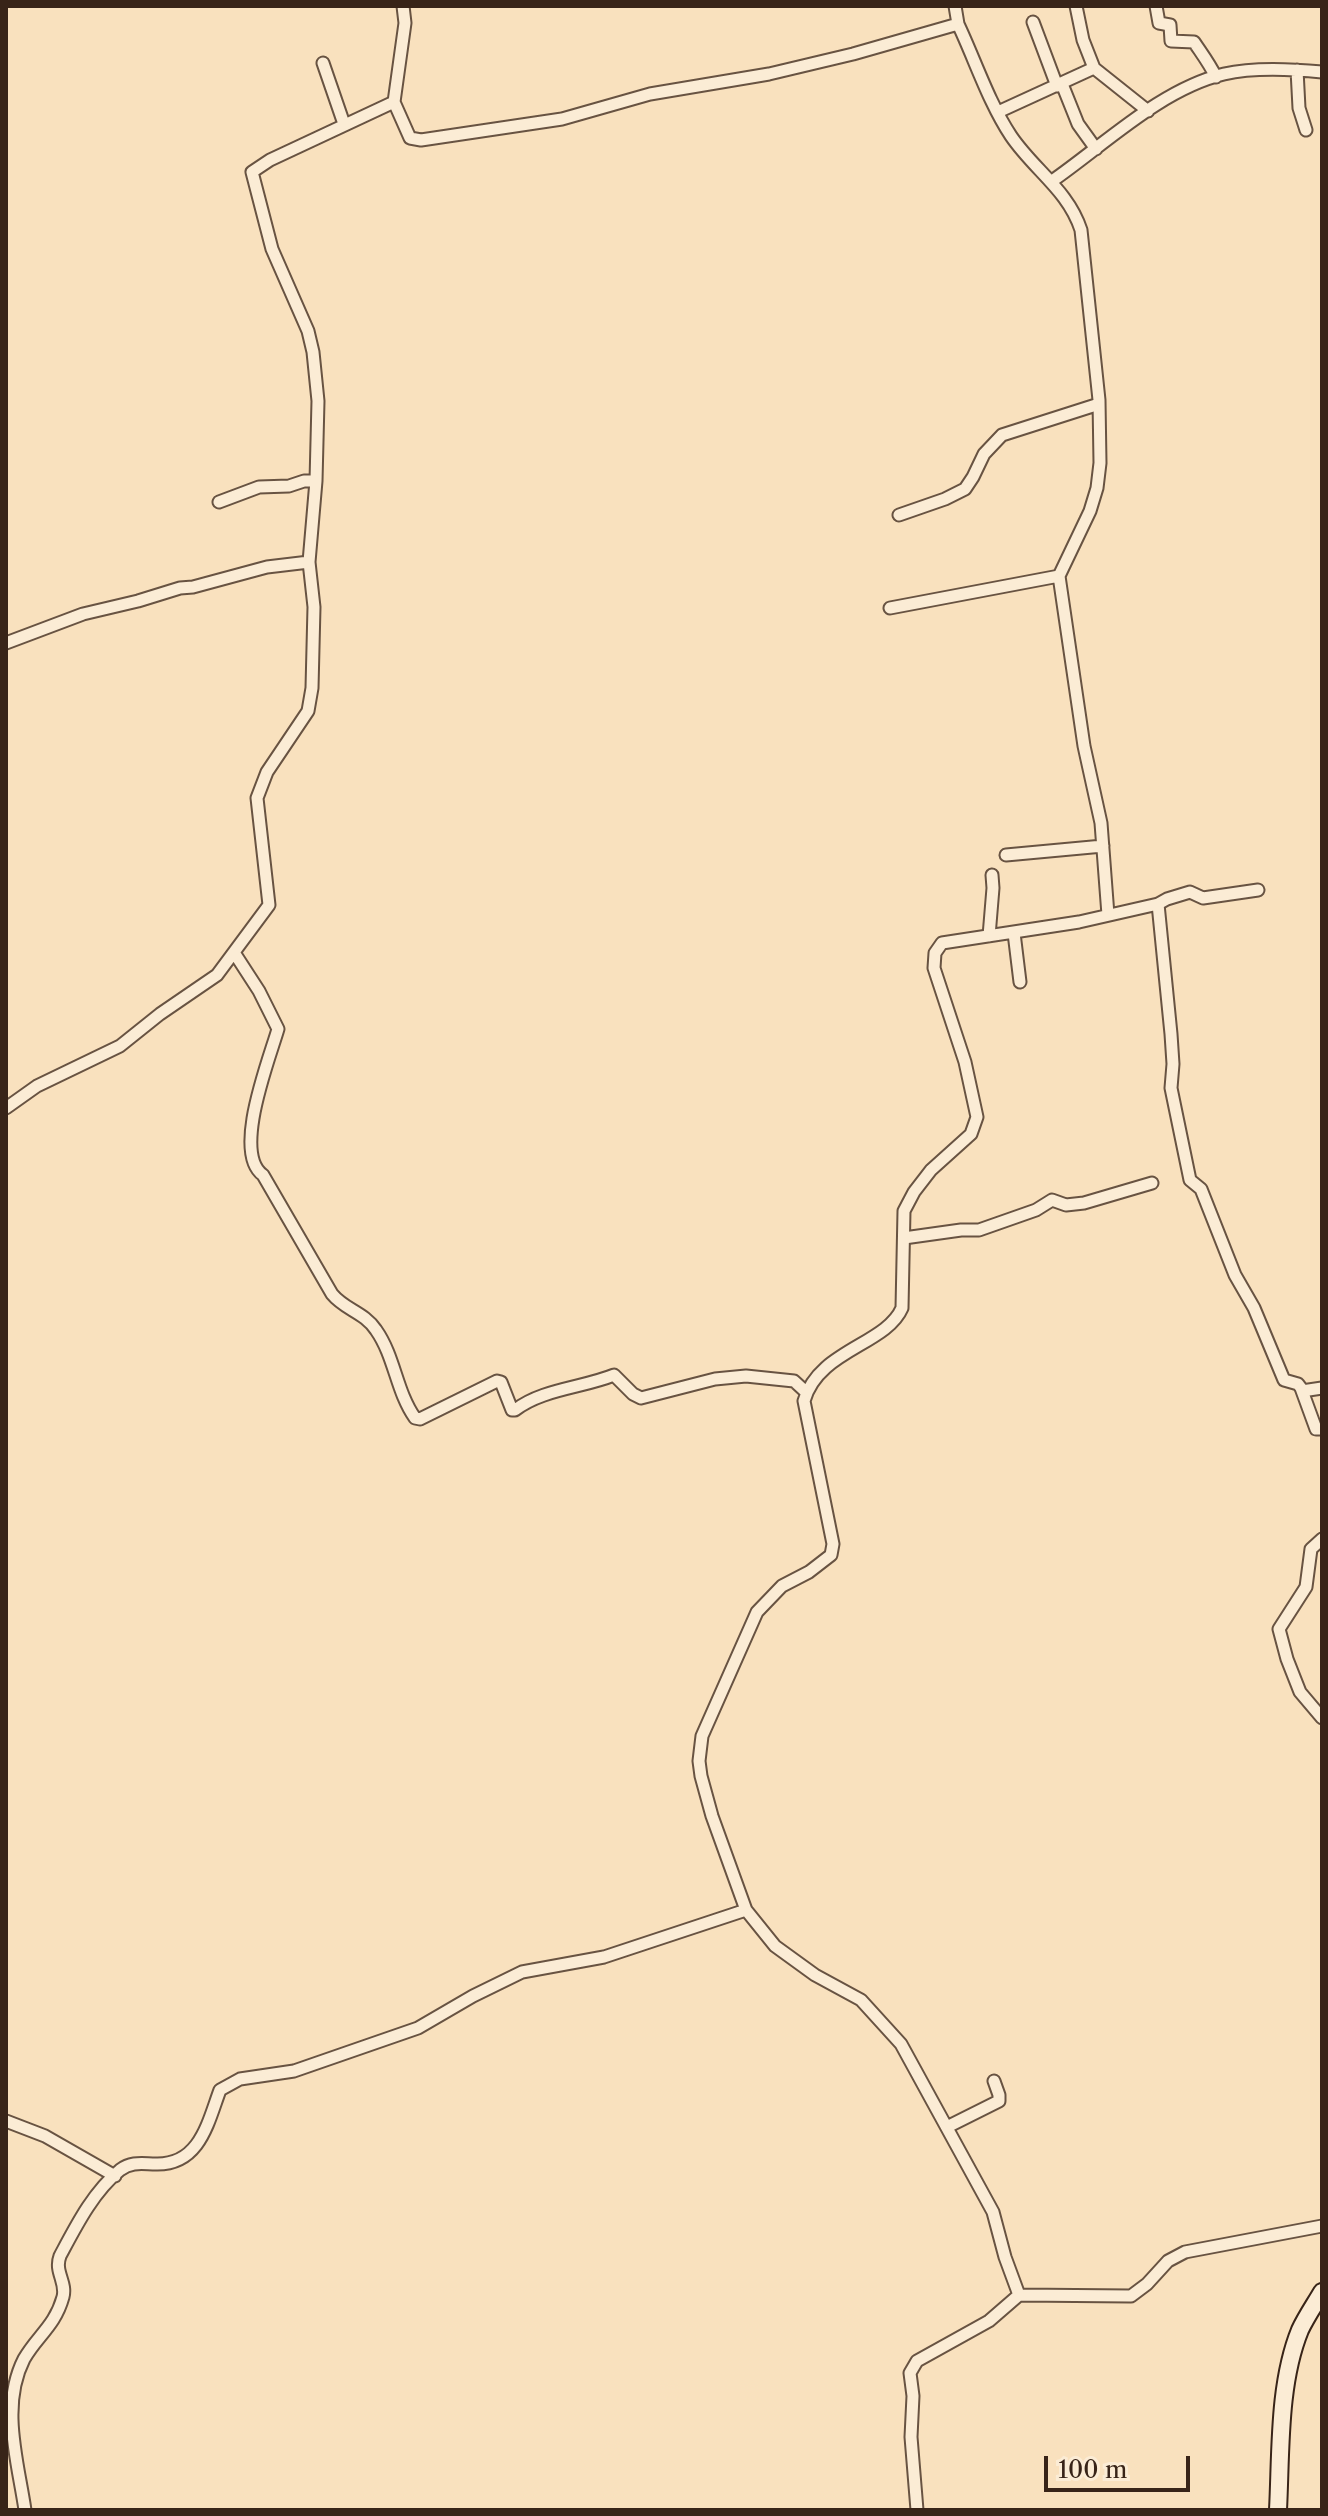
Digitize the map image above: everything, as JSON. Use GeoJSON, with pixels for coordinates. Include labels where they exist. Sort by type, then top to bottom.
{"type":"FeatureCollection","features":[{"type":"Feature","properties":{"kind":"main road"},"geometry":{"type":"LineString","coordinates":[[1278,2510],[1291,2358],[1301,2328],[1320,2300]]}},
{"type":"Feature","properties":{"kind":"street"},"geometry":{"type":"LineString","coordinates":[[403,6],[405,23],[394,102],[410,138],[421,140],[562,119],[650,94],[726,83],[825,61],[958,24]]}},
{"type":"Feature","properties":{"kind":"street"},"geometry":{"type":"LineString","coordinates":[[955,6],[958,24],[1010,135],[1075,211],[1081,230],[1101,437],[1097,488],[1090,511],[1059,576],[1074,686],[1101,823],[1108,915]]}},
{"type":"Feature","properties":{"kind":"street"},"geometry":{"type":"LineString","coordinates":[[1076,6],[1083,40],[1094,68],[1148,111]]}},
{"type":"Feature","properties":{"kind":"street"},"geometry":{"type":"LineString","coordinates":[[1156,6],[1159,23],[1170,25],[1171,41],[1194,42],[1199,53],[1208,59],[1216,77]]}},
{"type":"Feature","properties":{"kind":"street"},"geometry":{"type":"LineString","coordinates":[[1033,22],[1078,124],[1096,149]]}},
{"type":"Feature","properties":{"kind":"street"},"geometry":{"type":"LineString","coordinates":[[323,63],[344,124]]}},
{"type":"Feature","properties":{"kind":"street"},"geometry":{"type":"LineString","coordinates":[[998,112],[1094,68]]}},
{"type":"Feature","properties":{"kind":"street"},"geometry":{"type":"LineString","coordinates":[[1297,70],[1299,108],[1306,130]]}},
{"type":"Feature","properties":{"kind":"street"},"geometry":{"type":"LineString","coordinates":[[1052,181],[1183,89],[1234,72],[1322,72]]}},
{"type":"Feature","properties":{"kind":"street"},"geometry":{"type":"LineString","coordinates":[[6,1108],[37,1086],[120,1046],[217,975],[269,905],[257,798],[267,772],[301,723],[310,700],[314,607],[309,562],[316,481],[318,401],[308,331],[272,249],[252,172],[270,160],[394,102]]}},
{"type":"Feature","properties":{"kind":"street"},"geometry":{"type":"LineString","coordinates":[[899,515],[965,489],[984,454],[1002,435],[1099,404]]}},
{"type":"Feature","properties":{"kind":"street"},"geometry":{"type":"LineString","coordinates":[[219,502],[259,487],[316,481]]}},
{"type":"Feature","properties":{"kind":"street"},"geometry":{"type":"LineString","coordinates":[[6,643],[83,614],[180,588],[267,567],[309,562]]}},
{"type":"Feature","properties":{"kind":"street"},"geometry":{"type":"LineString","coordinates":[[890,608],[1059,576]]}},
{"type":"Feature","properties":{"kind":"street"},"geometry":{"type":"LineString","coordinates":[[1006,855],[1103,846]]}},
{"type":"Feature","properties":{"kind":"street"},"geometry":{"type":"LineString","coordinates":[[989,936],[992,875]]}},
{"type":"Feature","properties":{"kind":"street"},"geometry":{"type":"LineString","coordinates":[[1019,2295],[993,2212],[901,2044],[861,2000],[815,1975],[775,1946],[746,1910],[701,1776],[702,1736],[757,1612],[782,1586],[809,1572],[831,1555],[833,1544],[805,1410],[806,1392],[810,1384],[841,1355],[896,1321],[902,1308],[904,1211],[914,1192],[940,1159],[971,1134],[977,1117],[965,1062],[939,988],[934,968],[935,953],[942,943],[951,940],[1014,933],[1108,915],[1158,904],[1190,892],[1203,898],[1258,890]]}},
{"type":"Feature","properties":{"kind":"street"},"geometry":{"type":"LineString","coordinates":[[1158,904],[1171,1034],[1171,1088],[1186,1166],[1192,1183],[1201,1189],[1235,1275],[1254,1308],[1284,1380],[1298,1384],[1312,1422],[1316,1429],[1322,1429]]}},
{"type":"Feature","properties":{"kind":"street"},"geometry":{"type":"LineString","coordinates":[[1014,933],[1020,982]]}},
{"type":"Feature","properties":{"kind":"street"},"geometry":{"type":"LineString","coordinates":[[235,954],[259,991],[278,1029],[251,1126],[252,1161],[332,1294],[341,1305],[366,1317],[381,1337],[396,1374],[402,1400],[415,1418],[420,1419],[497,1381],[501,1382],[512,1410],[557,1390],[574,1389],[614,1375],[641,1398],[715,1379],[746,1376],[794,1381],[806,1392]]}},
{"type":"Feature","properties":{"kind":"street"},"geometry":{"type":"LineString","coordinates":[[904,1238],[979,1230],[1036,1210],[1052,1200],[1066,1205],[1084,1203],[1152,1183]]}},
{"type":"Feature","properties":{"kind":"street"},"geometry":{"type":"LineString","coordinates":[[1302,1391],[1322,1388]]}},
{"type":"Feature","properties":{"kind":"street"},"geometry":{"type":"LineString","coordinates":[[1322,1539],[1311,1549],[1306,1587],[1279,1629],[1300,1692],[1322,1718]]}},
{"type":"Feature","properties":{"kind":"street"},"geometry":{"type":"LineString","coordinates":[[25,2510],[11,2442],[14,2387],[21,2363],[49,2329],[63,2297],[65,2286],[57,2264],[60,2256],[89,2205],[115,2176],[130,2164],[159,2164],[182,2158],[205,2134],[220,2090],[240,2079],[294,2071],[391,2038],[441,2017],[473,1996],[522,1972],[604,1957],[746,1910]]}},
{"type":"Feature","properties":{"kind":"street"},"geometry":{"type":"LineString","coordinates":[[947,2127],[999,2101],[994,2081]]}},
{"type":"Feature","properties":{"kind":"street"},"geometry":{"type":"LineString","coordinates":[[6,2121],[45,2136],[115,2176]]}},
{"type":"Feature","properties":{"kind":"street"},"geometry":{"type":"LineString","coordinates":[[917,2510],[910,2373],[917,2361],[989,2321],[1019,2295],[1131,2296],[1168,2261],[1185,2252],[1322,2226]]}}]}
